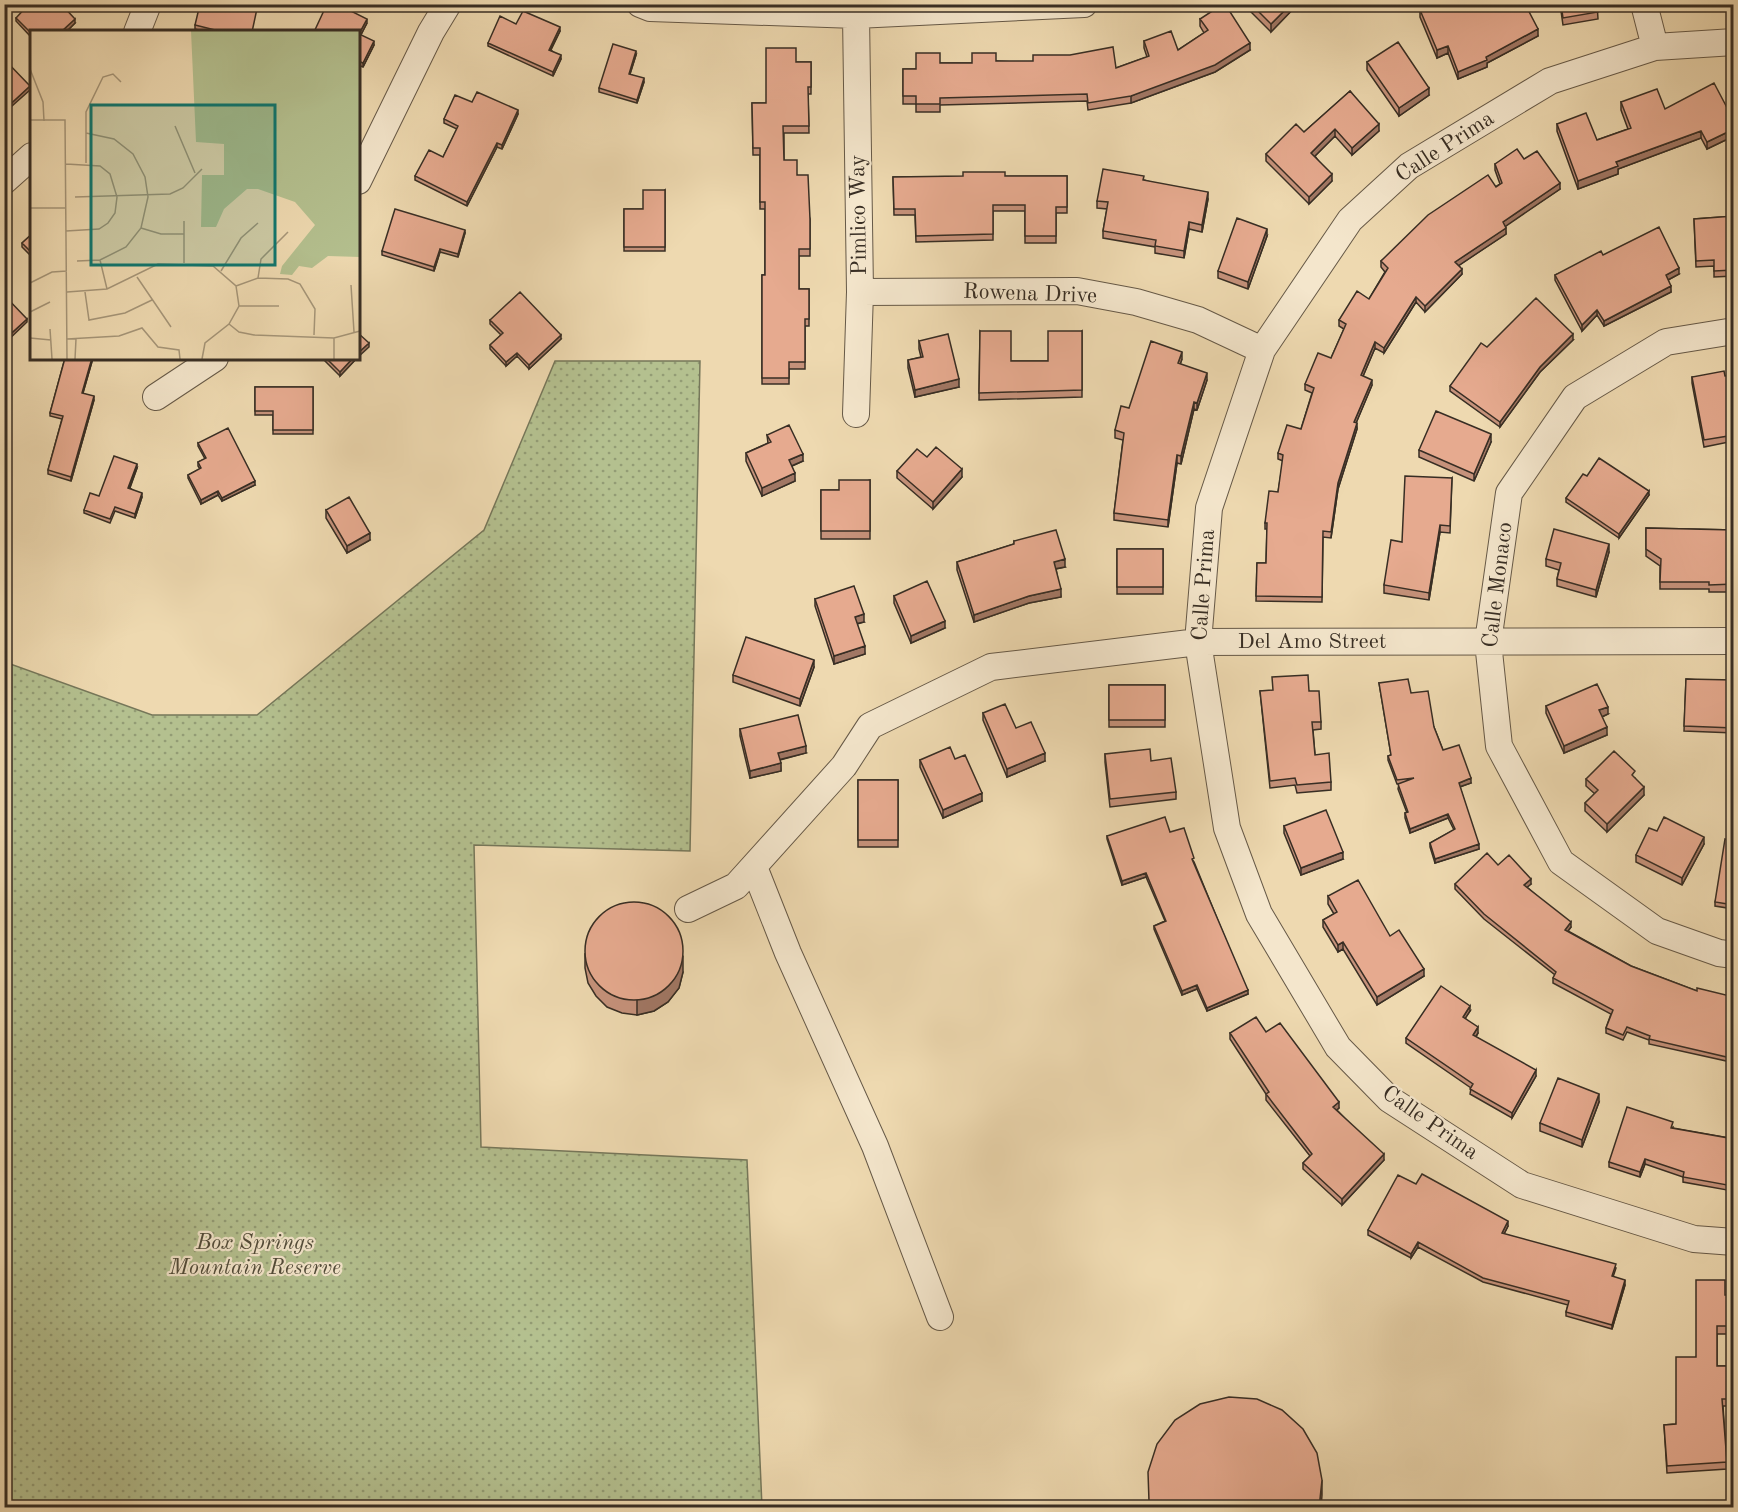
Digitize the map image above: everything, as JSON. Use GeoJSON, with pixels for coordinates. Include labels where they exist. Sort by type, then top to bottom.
{"type":"FeatureCollection","features":[{"type":"Feature","properties":{"kind":"street"},"geometry":{"type":"LineString","coordinates":[[138,30],[148,4]]}},
{"type":"Feature","properties":{"kind":"street"},"geometry":{"type":"LineString","coordinates":[[360,177],[431,32],[448,4]]}},
{"type":"Feature","properties":{"kind":"street"},"geometry":{"type":"LineString","coordinates":[[640,4],[651,8],[856,15],[1084,4]]}},
{"type":"Feature","properties":{"kind":"street"},"geometry":{"type":"LineString","coordinates":[[1644,4],[1655,48]]}},
{"type":"Feature","properties":{"kind":"street","name":"Pimlico Way"},"geometry":{"type":"LineString","coordinates":[[856,15],[860,292],[856,414]]}},
{"type":"Feature","properties":{"kind":"street","name":"Calle Prima"},"geometry":{"type":"LineString","coordinates":[[1734,42],[1655,48],[1550,81],[1409,166],[1350,220],[1262,350],[1209,508],[1198,642],[1227,828],[1259,914],[1338,1047],[1389,1099],[1522,1185],[1694,1239],[1734,1242]]}},
{"type":"Feature","properties":{"kind":"street"},"geometry":{"type":"LineString","coordinates":[[4,181],[30,158]]}},
{"type":"Feature","properties":{"kind":"street","name":"Rowena Drive"},"geometry":{"type":"LineString","coordinates":[[860,292],[1077,291],[1136,302],[1198,320],[1262,350]]}},
{"type":"Feature","properties":{"kind":"street","name":"Calle Monaco"},"geometry":{"type":"LineString","coordinates":[[1734,331],[1666,342],[1575,398],[1509,493],[1488,642],[1499,746],[1561,861],[1657,931],[1719,953],[1734,955]]}},
{"type":"Feature","properties":{"kind":"street"},"geometry":{"type":"LineString","coordinates":[[156,398],[212,360]]}},
{"type":"Feature","properties":{"kind":"street","name":"Del Amo Street"},"geometry":{"type":"LineString","coordinates":[[754,867],[844,766],[870,726],[991,667],[1198,642],[1734,641]]}},
{"type":"Feature","properties":{"kind":"street"},"geometry":{"type":"LineString","coordinates":[[688,909],[736,886],[754,867],[788,953],[875,1146],[940,1317]]}},
{"type":"Feature","properties":{"kind":"green space","name":"Box Springs Mountain Reserve"},"geometry":{"type":"Polygon","coordinates":[[[555,361],[700,361],[690,851],[474,845],[481,1147],[747,1160],[762,1507],[5,1507],[5,662],[152,715],[257,715],[484,530],[555,361]]]}},
{"type":"Feature","properties":{"kind":"building"},"geometry":{"type":"Polygon","coordinates":[[[29,4],[61,4],[75,19],[63,30],[30,30],[30,32],[16,18],[29,4]]]}},
{"type":"Feature","properties":{"kind":"building"},"geometry":{"type":"Polygon","coordinates":[[[200,4],[258,4],[252,30],[215,30],[195,25],[200,4]]]}},
{"type":"Feature","properties":{"kind":"building"},"geometry":{"type":"Polygon","coordinates":[[[327,4],[337,4],[367,19],[360,32],[360,30],[315,30],[327,4]]]}},
{"type":"Feature","properties":{"kind":"building"},"geometry":{"type":"Polygon","coordinates":[[[1223,4],[1250,43],[1215,65],[1131,96],[1088,103],[1087,94],[940,98],[940,104],[916,104],[916,96],[903,96],[903,69],[916,69],[916,53],[940,53],[940,63],[972,63],[972,53],[996,53],[996,61],[1033,61],[1033,55],[1070,55],[1113,47],[1116,68],[1149,56],[1144,41],[1171,31],[1178,50],[1208,30],[1200,19],[1223,4]]]}},
{"type":"Feature","properties":{"kind":"building"},"geometry":{"type":"Polygon","coordinates":[[[1251,4],[1291,4],[1271,24],[1251,4]]]}},
{"type":"Feature","properties":{"kind":"building"},"geometry":{"type":"Polygon","coordinates":[[[1433,4],[1525,4],[1538,29],[1486,57],[1487,60],[1458,72],[1448,46],[1437,50],[1420,10],[1433,4]]]}},
{"type":"Feature","properties":{"kind":"building"},"geometry":{"type":"Polygon","coordinates":[[[1561,4],[1597,4],[1598,12],[1563,18],[1561,4]]]}},
{"type":"Feature","properties":{"kind":"building"},"geometry":{"type":"Polygon","coordinates":[[[523,11],[560,27],[549,50],[561,55],[553,72],[488,43],[500,16],[516,24],[523,11]]]}},
{"type":"Feature","properties":{"kind":"building"},"geometry":{"type":"Polygon","coordinates":[[[360,34],[374,41],[363,63],[360,62],[360,34]]]}},
{"type":"Feature","properties":{"kind":"building"},"geometry":{"type":"Polygon","coordinates":[[[1398,42],[1429,88],[1399,108],[1367,62],[1398,42]]]}},
{"type":"Feature","properties":{"kind":"building"},"geometry":{"type":"Polygon","coordinates":[[[613,44],[636,51],[629,74],[644,78],[637,100],[599,88],[613,44]]]}},
{"type":"Feature","properties":{"kind":"building"},"geometry":{"type":"Polygon","coordinates":[[[766,48],[796,48],[796,62],[811,62],[811,87],[808,87],[809,126],[783,126],[784,160],[797,160],[797,175],[808,175],[810,219],[810,249],[799,249],[799,289],[809,289],[809,319],[805,319],[805,362],[789,362],[789,378],[762,378],[765,202],[760,202],[760,148],[753,148],[752,103],[766,103],[766,48]]]}},
{"type":"Feature","properties":{"kind":"building"},"geometry":{"type":"Polygon","coordinates":[[[4,59],[30,86],[4,110],[4,59]]]}},
{"type":"Feature","properties":{"kind":"building"},"geometry":{"type":"Polygon","coordinates":[[[1714,83],[1734,121],[1734,129],[1707,142],[1701,131],[1616,162],[1618,166],[1578,181],[1557,124],[1586,113],[1597,140],[1631,128],[1621,102],[1657,89],[1665,109],[1714,83]]]}},
{"type":"Feature","properties":{"kind":"building"},"geometry":{"type":"Polygon","coordinates":[[[1350,91],[1379,124],[1352,148],[1335,129],[1311,153],[1332,174],[1309,197],[1266,154],[1296,124],[1304,132],[1350,91]]]}},
{"type":"Feature","properties":{"kind":"building"},"geometry":{"type":"Polygon","coordinates":[[[477,92],[518,110],[502,145],[497,143],[467,202],[415,176],[429,150],[443,157],[458,126],[444,119],[455,95],[472,102],[477,92]]]}},
{"type":"Feature","properties":{"kind":"building"},"geometry":{"type":"Polygon","coordinates":[[[1517,149],[1524,159],[1537,151],[1560,183],[1503,222],[1506,228],[1455,262],[1462,269],[1425,306],[1416,297],[1384,348],[1375,342],[1361,375],[1372,380],[1354,422],[1357,423],[1338,483],[1331,532],[1323,531],[1322,597],[1256,596],[1257,563],[1266,563],[1267,523],[1265,523],[1269,491],[1278,492],[1283,455],[1278,453],[1287,425],[1301,429],[1314,388],[1305,384],[1318,353],[1331,358],[1346,324],[1339,320],[1357,291],[1369,299],[1388,268],[1381,261],[1428,215],[1488,175],[1496,187],[1502,183],[1495,164],[1517,149]]]}},
{"type":"Feature","properties":{"kind":"building"},"geometry":{"type":"Polygon","coordinates":[[[1103,169],[1144,176],[1143,180],[1208,192],[1202,225],[1189,222],[1184,251],[1155,246],[1156,240],[1103,231],[1108,202],[1097,201],[1103,169]]]}},
{"type":"Feature","properties":{"kind":"building"},"geometry":{"type":"Polygon","coordinates":[[[963,172],[1005,172],[1005,176],[1067,176],[1067,207],[1056,207],[1056,236],[1025,236],[1025,205],[993,205],[993,234],[916,236],[915,209],[894,209],[893,177],[963,176],[963,172]]]}},
{"type":"Feature","properties":{"kind":"building"},"geometry":{"type":"Polygon","coordinates":[[[643,190],[665,190],[665,247],[624,247],[624,209],[643,209],[643,190]]]}},
{"type":"Feature","properties":{"kind":"building"},"geometry":{"type":"Polygon","coordinates":[[[395,209],[465,230],[458,254],[440,249],[434,267],[382,251],[395,209]]]}},
{"type":"Feature","properties":{"kind":"building"},"geometry":{"type":"Polygon","coordinates":[[[1734,216],[1734,270],[1714,271],[1714,260],[1696,261],[1694,219],[1734,216]]]}},
{"type":"Feature","properties":{"kind":"building"},"geometry":{"type":"Polygon","coordinates":[[[1237,218],[1267,229],[1248,282],[1218,271],[1237,218]]]}},
{"type":"Feature","properties":{"kind":"building"},"geometry":{"type":"Polygon","coordinates":[[[1659,227],[1679,268],[1666,275],[1671,286],[1604,321],[1597,310],[1582,325],[1555,275],[1601,251],[1603,255],[1659,227]]]}},
{"type":"Feature","properties":{"kind":"building"},"geometry":{"type":"Polygon","coordinates":[[[30,236],[30,251],[22,243],[30,236]]]}},
{"type":"Feature","properties":{"kind":"building"},"geometry":{"type":"Polygon","coordinates":[[[520,292],[561,335],[529,365],[517,353],[506,362],[490,345],[503,333],[490,320],[520,292]]]}},
{"type":"Feature","properties":{"kind":"building"},"geometry":{"type":"Polygon","coordinates":[[[4,295],[27,319],[4,340],[4,295]]]}},
{"type":"Feature","properties":{"kind":"building"},"geometry":{"type":"Polygon","coordinates":[[[1536,298],[1573,334],[1540,367],[1500,422],[1450,386],[1481,343],[1487,347],[1536,298]]]}},
{"type":"Feature","properties":{"kind":"building"},"geometry":{"type":"Polygon","coordinates":[[[980,331],[1011,331],[1011,361],[1048,361],[1048,331],[1082,331],[1082,390],[979,393],[980,331]]]}},
{"type":"Feature","properties":{"kind":"building"},"geometry":{"type":"Polygon","coordinates":[[[948,334],[959,379],[915,390],[908,360],[923,357],[919,341],[948,334]]]}},
{"type":"Feature","properties":{"kind":"building"},"geometry":{"type":"Polygon","coordinates":[[[360,335],[369,343],[360,351],[360,335]]]}},
{"type":"Feature","properties":{"kind":"building"},"geometry":{"type":"Polygon","coordinates":[[[1151,341],[1182,352],[1178,363],[1207,373],[1197,403],[1194,402],[1181,456],[1177,455],[1168,520],[1114,513],[1124,433],[1115,430],[1121,406],[1129,408],[1151,341]]]}},
{"type":"Feature","properties":{"kind":"building"},"geometry":{"type":"Polygon","coordinates":[[[64,360],[91,360],[82,393],[94,396],[71,477],[48,470],[63,416],[50,413],[64,360]]]}},
{"type":"Feature","properties":{"kind":"building"},"geometry":{"type":"Polygon","coordinates":[[[328,360],[351,360],[340,372],[328,360]]]}},
{"type":"Feature","properties":{"kind":"building"},"geometry":{"type":"Polygon","coordinates":[[[1724,371],[1725,376],[1734,375],[1734,435],[1704,440],[1692,377],[1724,371]]]}},
{"type":"Feature","properties":{"kind":"building"},"geometry":{"type":"Polygon","coordinates":[[[255,387],[313,387],[313,430],[273,430],[273,411],[255,411],[255,387]]]}},
{"type":"Feature","properties":{"kind":"building"},"geometry":{"type":"Polygon","coordinates":[[[1436,411],[1491,434],[1474,474],[1419,450],[1436,411]]]}},
{"type":"Feature","properties":{"kind":"building"},"geometry":{"type":"Polygon","coordinates":[[[789,425],[803,454],[789,460],[795,473],[762,488],[746,453],[771,442],[767,435],[789,425]]]}},
{"type":"Feature","properties":{"kind":"building"},"geometry":{"type":"Polygon","coordinates":[[[228,428],[255,481],[222,498],[218,491],[201,500],[188,475],[201,468],[198,462],[206,458],[198,443],[228,428]]]}},
{"type":"Feature","properties":{"kind":"building"},"geometry":{"type":"Polygon","coordinates":[[[936,447],[962,469],[933,502],[897,471],[917,449],[927,457],[936,447]]]}},
{"type":"Feature","properties":{"kind":"building"},"geometry":{"type":"Polygon","coordinates":[[[114,456],[137,464],[128,488],[142,493],[135,514],[115,507],[110,519],[84,510],[90,493],[99,496],[114,456]]]}},
{"type":"Feature","properties":{"kind":"building"},"geometry":{"type":"Polygon","coordinates":[[[1599,458],[1649,491],[1619,534],[1566,498],[1583,474],[1587,476],[1599,458]]]}},
{"type":"Feature","properties":{"kind":"building"},"geometry":{"type":"Polygon","coordinates":[[[1405,476],[1452,478],[1450,526],[1440,525],[1429,593],[1384,585],[1391,540],[1402,542],[1405,476]]]}},
{"type":"Feature","properties":{"kind":"building"},"geometry":{"type":"Polygon","coordinates":[[[839,480],[870,480],[870,531],[821,531],[821,490],[839,490],[839,480]]]}},
{"type":"Feature","properties":{"kind":"building"},"geometry":{"type":"Polygon","coordinates":[[[349,497],[370,533],[347,546],[326,510],[349,497]]]}},
{"type":"Feature","properties":{"kind":"building"},"geometry":{"type":"Polygon","coordinates":[[[1646,528],[1734,530],[1734,584],[1660,582],[1661,559],[1646,549],[1646,528]]]}},
{"type":"Feature","properties":{"kind":"building"},"geometry":{"type":"Polygon","coordinates":[[[1554,529],[1609,544],[1596,590],[1557,579],[1561,563],[1546,559],[1554,529]]]}},
{"type":"Feature","properties":{"kind":"building"},"geometry":{"type":"Polygon","coordinates":[[[1056,530],[1065,559],[1054,562],[1061,589],[1029,596],[974,615],[957,562],[1014,544],[1014,541],[1056,530]]]}},
{"type":"Feature","properties":{"kind":"building"},"geometry":{"type":"Polygon","coordinates":[[[1117,549],[1163,549],[1163,587],[1117,587],[1117,549]]]}},
{"type":"Feature","properties":{"kind":"building"},"geometry":{"type":"Polygon","coordinates":[[[927,581],[945,621],[911,636],[894,596],[927,581]]]}},
{"type":"Feature","properties":{"kind":"building"},"geometry":{"type":"Polygon","coordinates":[[[854,586],[864,614],[855,617],[865,646],[834,656],[815,599],[854,586]]]}},
{"type":"Feature","properties":{"kind":"building"},"geometry":{"type":"Polygon","coordinates":[[[746,637],[814,660],[800,699],[733,675],[746,637]]]}},
{"type":"Feature","properties":{"kind":"building"},"geometry":{"type":"Polygon","coordinates":[[[1308,675],[1309,691],[1319,691],[1321,722],[1312,722],[1315,755],[1329,753],[1331,782],[1297,785],[1295,778],[1270,781],[1260,691],[1273,690],[1272,677],[1308,675]]]}},
{"type":"Feature","properties":{"kind":"building"},"geometry":{"type":"Polygon","coordinates":[[[1408,679],[1411,693],[1428,691],[1434,727],[1443,750],[1459,745],[1471,778],[1459,783],[1479,844],[1435,859],[1430,843],[1455,829],[1448,814],[1410,829],[1405,813],[1408,812],[1398,784],[1414,778],[1397,780],[1388,756],[1391,755],[1379,683],[1408,679]]]}},
{"type":"Feature","properties":{"kind":"building"},"geometry":{"type":"Polygon","coordinates":[[[1686,679],[1733,680],[1734,728],[1684,726],[1686,679]]]}},
{"type":"Feature","properties":{"kind":"building"},"geometry":{"type":"Polygon","coordinates":[[[1597,684],[1608,707],[1599,710],[1607,727],[1564,746],[1546,706],[1597,684]]]}},
{"type":"Feature","properties":{"kind":"building"},"geometry":{"type":"Polygon","coordinates":[[[1109,685],[1165,685],[1165,720],[1109,720],[1109,685]]]}},
{"type":"Feature","properties":{"kind":"building"},"geometry":{"type":"Polygon","coordinates":[[[1005,704],[1016,728],[1031,722],[1045,753],[1007,769],[983,713],[1005,704]]]}},
{"type":"Feature","properties":{"kind":"building"},"geometry":{"type":"Polygon","coordinates":[[[798,715],[806,746],[778,753],[781,763],[750,771],[740,729],[798,715]]]}},
{"type":"Feature","properties":{"kind":"building"},"geometry":{"type":"Polygon","coordinates":[[[950,747],[955,759],[965,755],[982,793],[943,810],[920,760],[950,747]]]}},
{"type":"Feature","properties":{"kind":"building"},"geometry":{"type":"Polygon","coordinates":[[[1150,749],[1151,761],[1171,758],[1176,792],[1110,799],[1105,754],[1150,749]]]}},
{"type":"Feature","properties":{"kind":"building"},"geometry":{"type":"Polygon","coordinates":[[[1614,751],[1635,771],[1632,775],[1644,787],[1607,824],[1585,803],[1598,790],[1586,779],[1614,751]]]}},
{"type":"Feature","properties":{"kind":"building"},"geometry":{"type":"Polygon","coordinates":[[[858,780],[898,780],[898,840],[858,840],[858,780]]]}},
{"type":"Feature","properties":{"kind":"building"},"geometry":{"type":"Polygon","coordinates":[[[1326,810],[1343,852],[1301,868],[1284,826],[1326,810]]]}},
{"type":"Feature","properties":{"kind":"building"},"geometry":{"type":"Polygon","coordinates":[[[1165,817],[1170,832],[1184,828],[1194,858],[1192,859],[1248,990],[1207,1008],[1197,985],[1182,991],[1154,926],[1166,921],[1146,873],[1122,881],[1107,836],[1165,817]]]}},
{"type":"Feature","properties":{"kind":"building"},"geometry":{"type":"Polygon","coordinates":[[[1664,817],[1704,837],[1682,878],[1636,855],[1649,828],[1657,831],[1664,817]]]}},
{"type":"Feature","properties":{"kind":"building"},"geometry":{"type":"Polygon","coordinates":[[[1725,839],[1734,841],[1734,905],[1715,902],[1725,839]]]}},
{"type":"Feature","properties":{"kind":"building"},"geometry":{"type":"Polygon","coordinates":[[[1487,853],[1498,865],[1509,855],[1531,879],[1524,885],[1571,922],[1565,930],[1631,966],[1697,991],[1697,988],[1730,996],[1727,1009],[1734,1011],[1734,1046],[1731,1058],[1649,1039],[1650,1036],[1627,1027],[1623,1035],[1606,1028],[1613,1010],[1553,978],[1556,972],[1484,914],[1455,884],[1487,853]]]}},
{"type":"Feature","properties":{"kind":"building"},"geometry":{"type":"Polygon","coordinates":[[[1358,880],[1390,936],[1399,930],[1424,969],[1377,997],[1343,942],[1338,945],[1323,920],[1337,912],[1328,896],[1358,880]]]}},
{"type":"Feature","properties":{"kind":"building"},"geometry":{"type":"Polygon","coordinates":[[[634,902],[653,906],[669,916],[679,932],[683,951],[679,970],[669,986],[653,996],[634,1000],[615,996],[599,986],[589,970],[585,951],[589,932],[599,916],[615,906],[634,902]]]}},
{"type":"Feature","properties":{"kind":"building"},"geometry":{"type":"Polygon","coordinates":[[[1441,986],[1470,1006],[1463,1017],[1478,1027],[1473,1035],[1536,1070],[1512,1113],[1470,1089],[1473,1084],[1406,1038],[1441,986]]]}},
{"type":"Feature","properties":{"kind":"building"},"geometry":{"type":"Polygon","coordinates":[[[1256,1017],[1266,1032],[1280,1023],[1339,1102],[1333,1107],[1384,1154],[1342,1199],[1303,1163],[1312,1154],[1266,1094],[1269,1092],[1230,1033],[1256,1017]]]}},
{"type":"Feature","properties":{"kind":"building"},"geometry":{"type":"Polygon","coordinates":[[[1558,1078],[1599,1094],[1582,1140],[1540,1123],[1558,1078]]]}},
{"type":"Feature","properties":{"kind":"building"},"geometry":{"type":"Polygon","coordinates":[[[1627,1107],[1673,1122],[1671,1128],[1734,1139],[1727,1185],[1683,1177],[1684,1172],[1645,1159],[1640,1172],[1609,1162],[1627,1107]]]}},
{"type":"Feature","properties":{"kind":"building"},"geometry":{"type":"Polygon","coordinates":[[[1422,1174],[1508,1221],[1502,1233],[1616,1264],[1612,1276],[1625,1280],[1612,1325],[1566,1312],[1569,1301],[1483,1278],[1418,1242],[1411,1254],[1368,1230],[1398,1175],[1416,1184],[1422,1174]]]}},
{"type":"Feature","properties":{"kind":"building"},"geometry":{"type":"Polygon","coordinates":[[[1696,1280],[1725,1280],[1725,1295],[1734,1295],[1734,1326],[1717,1326],[1717,1366],[1731,1366],[1731,1399],[1722,1399],[1727,1462],[1667,1466],[1664,1425],[1676,1424],[1676,1357],[1696,1357],[1696,1280]]]}},
{"type":"Feature","properties":{"kind":"building"},"geometry":{"type":"Polygon","coordinates":[[[1229,1397],[1257,1399],[1282,1410],[1303,1429],[1317,1453],[1322,1480],[1319,1508],[1152,1508],[1149,1501],[1148,1472],[1157,1444],[1175,1420],[1200,1404],[1229,1397]]]}}]}
